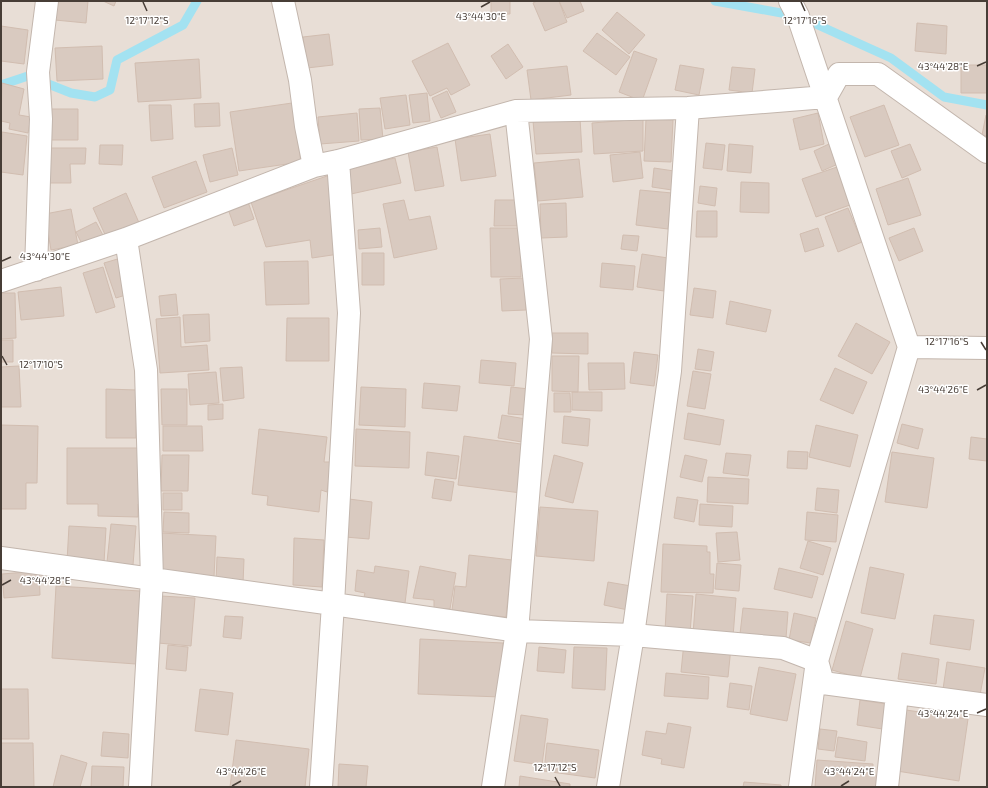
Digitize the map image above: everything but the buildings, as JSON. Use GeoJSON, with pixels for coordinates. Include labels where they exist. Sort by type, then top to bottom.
{"type":"FeatureCollection","features":[{"type":"Feature","properties":{"kind":"street"},"geometry":{"type":"LineString","coordinates":[[36,270],[41,119],[38,72],[47,1]]}},
{"type":"Feature","properties":{"kind":"street"},"geometry":{"type":"LineString","coordinates":[[283,1],[300,80],[306,126],[314,166]]}},
{"type":"Feature","properties":{"kind":"street"},"geometry":{"type":"LineString","coordinates":[[790,1],[798,16],[909,347],[817,661],[800,787]]}},
{"type":"Feature","properties":{"kind":"street"},"geometry":{"type":"LineString","coordinates":[[826,98],[839,74],[878,74],[987,152]]}},
{"type":"Feature","properties":{"kind":"street"},"geometry":{"type":"LineString","coordinates":[[1,281],[126,240],[314,166],[338,161],[516,110],[688,108],[826,98]]}},
{"type":"Feature","properties":{"kind":"street"},"geometry":{"type":"LineString","coordinates":[[608,787],[633,634],[670,371],[688,108]]}},
{"type":"Feature","properties":{"kind":"street"},"geometry":{"type":"LineString","coordinates":[[493,787],[517,631],[541,339],[516,110]]}},
{"type":"Feature","properties":{"kind":"street"},"geometry":{"type":"LineString","coordinates":[[321,787],[334,604],[349,313],[338,161]]}},
{"type":"Feature","properties":{"kind":"street"},"geometry":{"type":"LineString","coordinates":[[126,240],[146,370],[152,579],[140,787]]}},
{"type":"Feature","properties":{"kind":"street"},"geometry":{"type":"LineString","coordinates":[[909,347],[987,348]]}},
{"type":"Feature","properties":{"kind":"street"},"geometry":{"type":"LineString","coordinates":[[1,558],[517,631],[633,634],[782,648],[817,661]]}},
{"type":"Feature","properties":{"kind":"street"},"geometry":{"type":"LineString","coordinates":[[817,661],[824,683],[987,705]]}},
{"type":"Feature","properties":{"kind":"street"},"geometry":{"type":"LineString","coordinates":[[887,787],[897,694]]}},
{"type":"Feature","properties":{"kind":"shaded area"},"geometry":{"type":"Polygon","coordinates":[[[1,1],[987,1],[987,787],[1,787],[1,1]]]}},
{"type":"Feature","properties":{"kind":"waterway"},"geometry":{"type":"LineString","coordinates":[[1,85],[28,76],[71,93],[95,97],[110,90],[117,60],[183,25],[197,1]]}},
{"type":"Feature","properties":{"kind":"waterway"},"geometry":{"type":"LineString","coordinates":[[715,1],[798,16],[891,58],[944,97],[987,105]]}}]}
